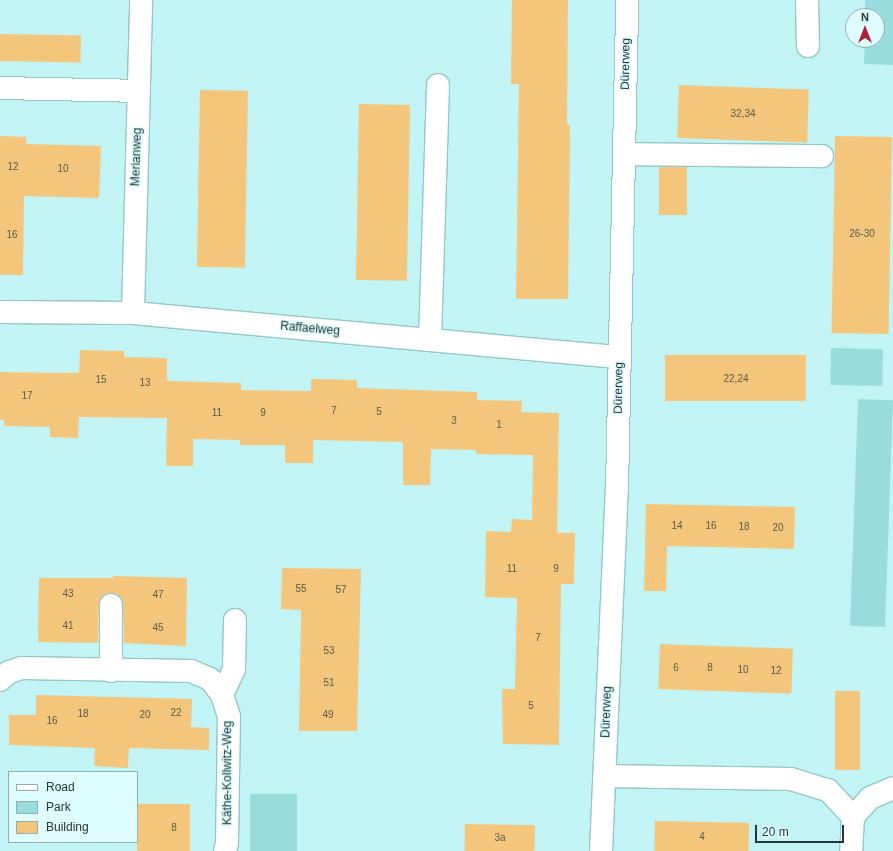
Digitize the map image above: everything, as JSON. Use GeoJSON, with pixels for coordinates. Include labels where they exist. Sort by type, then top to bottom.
{"type":"FeatureCollection","features":[{"type":"Feature","properties":{"kind":"street","name":"Merianweg"},"geometry":{"type":"LineString","coordinates":[[133,313],[141,0]]}},
{"type":"Feature","properties":{"kind":"street","name":"Dürerweg"},"geometry":{"type":"LineString","coordinates":[[601,851],[620,357],[626,0]]}},
{"type":"Feature","properties":{"kind":"street"},"geometry":{"type":"LineString","coordinates":[[807,0],[808,46]]}},
{"type":"Feature","properties":{"kind":"street"},"geometry":{"type":"LineString","coordinates":[[430,340],[438,85]]}},
{"type":"Feature","properties":{"kind":"street"},"geometry":{"type":"LineString","coordinates":[[0,88],[139,91]]}},
{"type":"Feature","properties":{"kind":"street"},"geometry":{"type":"LineString","coordinates":[[624,154],[822,156]]}},
{"type":"Feature","properties":{"kind":"street","name":"Raffaelweg"},"geometry":{"type":"LineString","coordinates":[[0,312],[133,313],[620,357]]}},
{"type":"Feature","properties":{"kind":"street"},"geometry":{"type":"LineString","coordinates":[[112,605],[112,671]]}},
{"type":"Feature","properties":{"kind":"street"},"geometry":{"type":"LineString","coordinates":[[222,695],[234,669],[235,620]]}},
{"type":"Feature","properties":{"kind":"street","name":"Käthe-Kollwitz-Weg"},"geometry":{"type":"LineString","coordinates":[[0,680],[9,672],[21,668],[112,671],[191,671],[210,679],[222,695],[229,716],[227,842],[225,851]]}},
{"type":"Feature","properties":{"kind":"street"},"geometry":{"type":"LineString","coordinates":[[604,776],[791,779],[828,790],[853,817]]}},
{"type":"Feature","properties":{"kind":"street"},"geometry":{"type":"LineString","coordinates":[[852,851],[853,817],[870,798],[893,788]]}},
{"type":"Feature","properties":{"kind":"green space"},"geometry":{"type":"Polygon","coordinates":[[[865,0],[893,0],[893,65],[864,64],[865,48],[885,48],[885,8],[865,8],[865,0]]]}},
{"type":"Feature","properties":{"kind":"green space"},"geometry":{"type":"Polygon","coordinates":[[[831,348],[883,349],[882,386],[830,385],[831,348]]]}},
{"type":"Feature","properties":{"kind":"green space"},"geometry":{"type":"Polygon","coordinates":[[[858,399],[893,400],[885,627],[850,626],[858,399]]]}},
{"type":"Feature","properties":{"kind":"green space"},"geometry":{"type":"Polygon","coordinates":[[[250,794],[297,794],[297,851],[250,851],[250,794]]]}},
{"type":"Feature","properties":{"kind":"building"},"geometry":{"type":"Polygon","coordinates":[[[512,0],[568,0],[567,125],[570,125],[568,299],[516,299],[519,84],[511,84],[512,0]]]}},
{"type":"Feature","properties":{"kind":"building"},"geometry":{"type":"Polygon","coordinates":[[[0,34],[81,35],[81,62],[0,61],[0,34]]]}},
{"type":"Feature","properties":{"kind":"building"},"geometry":{"type":"Polygon","coordinates":[[[679,85],[809,90],[807,143],[677,138],[679,85]]]}},
{"type":"Feature","properties":{"kind":"building"},"geometry":{"type":"Polygon","coordinates":[[[200,90],[248,91],[245,268],[197,267],[200,90]]]}},
{"type":"Feature","properties":{"kind":"building"},"geometry":{"type":"Polygon","coordinates":[[[359,104],[410,105],[407,281],[356,280],[359,104]]]}},
{"type":"Feature","properties":{"kind":"building"},"geometry":{"type":"Polygon","coordinates":[[[0,136],[26,137],[26,144],[101,146],[99,198],[24,196],[23,275],[0,275],[0,136]]]}},
{"type":"Feature","properties":{"kind":"building"},"geometry":{"type":"Polygon","coordinates":[[[835,136],[892,137],[889,334],[832,333],[835,136]]]}},
{"type":"Feature","properties":{"kind":"building"},"geometry":{"type":"Polygon","coordinates":[[[659,167],[687,167],[687,215],[659,215],[659,167]]]}},
{"type":"Feature","properties":{"kind":"building"},"geometry":{"type":"Polygon","coordinates":[[[80,350],[124,351],[124,357],[167,358],[167,381],[241,383],[241,390],[311,391],[311,379],[357,380],[357,388],[477,392],[477,400],[522,401],[521,412],[559,413],[557,533],[575,533],[574,584],[561,584],[559,745],[503,744],[502,689],[515,689],[517,598],[485,597],[486,531],[511,532],[512,519],[532,520],[533,455],[476,454],[476,450],[431,449],[430,485],[403,485],[403,442],[313,440],[313,463],[285,463],[285,445],[240,445],[240,440],[193,439],[193,466],[166,466],[167,418],[79,417],[78,438],[50,437],[50,427],[4,426],[4,420],[0,420],[0,372],[79,373],[80,350]]]}},
{"type":"Feature","properties":{"kind":"building"},"geometry":{"type":"Polygon","coordinates":[[[665,355],[806,355],[806,401],[665,401],[665,355]]]}},
{"type":"Feature","properties":{"kind":"building"},"geometry":{"type":"Polygon","coordinates":[[[646,504],[795,507],[794,549],[667,546],[666,591],[644,591],[646,504]]]}},
{"type":"Feature","properties":{"kind":"building"},"geometry":{"type":"Polygon","coordinates":[[[282,568],[361,569],[357,731],[299,731],[301,610],[281,609],[282,568]]]}},
{"type":"Feature","properties":{"kind":"building"},"geometry":{"type":"Polygon","coordinates":[[[113,576],[187,578],[186,646],[124,643],[123,605],[118,594],[111,593],[104,594],[99,605],[98,643],[38,642],[39,578],[113,578],[113,576]]]}},
{"type":"Feature","properties":{"kind":"building"},"geometry":{"type":"Polygon","coordinates":[[[660,644],[793,649],[791,694],[658,689],[660,644]]]}},
{"type":"Feature","properties":{"kind":"building"},"geometry":{"type":"Polygon","coordinates":[[[835,691],[860,691],[860,770],[835,770],[835,691]]]}},
{"type":"Feature","properties":{"kind":"building"},"geometry":{"type":"Polygon","coordinates":[[[36,695],[192,699],[191,727],[209,728],[209,750],[129,748],[128,768],[94,766],[95,748],[9,745],[9,715],[36,715],[36,695]]]}},
{"type":"Feature","properties":{"kind":"building"},"geometry":{"type":"Polygon","coordinates":[[[138,804],[190,804],[190,851],[137,851],[138,804]]]}},
{"type":"Feature","properties":{"kind":"building"},"geometry":{"type":"Polygon","coordinates":[[[655,821],[749,823],[748,851],[654,851],[655,821]]]}},
{"type":"Feature","properties":{"kind":"building"},"geometry":{"type":"Polygon","coordinates":[[[465,824],[535,825],[535,851],[465,851],[465,824]]]}}]}
